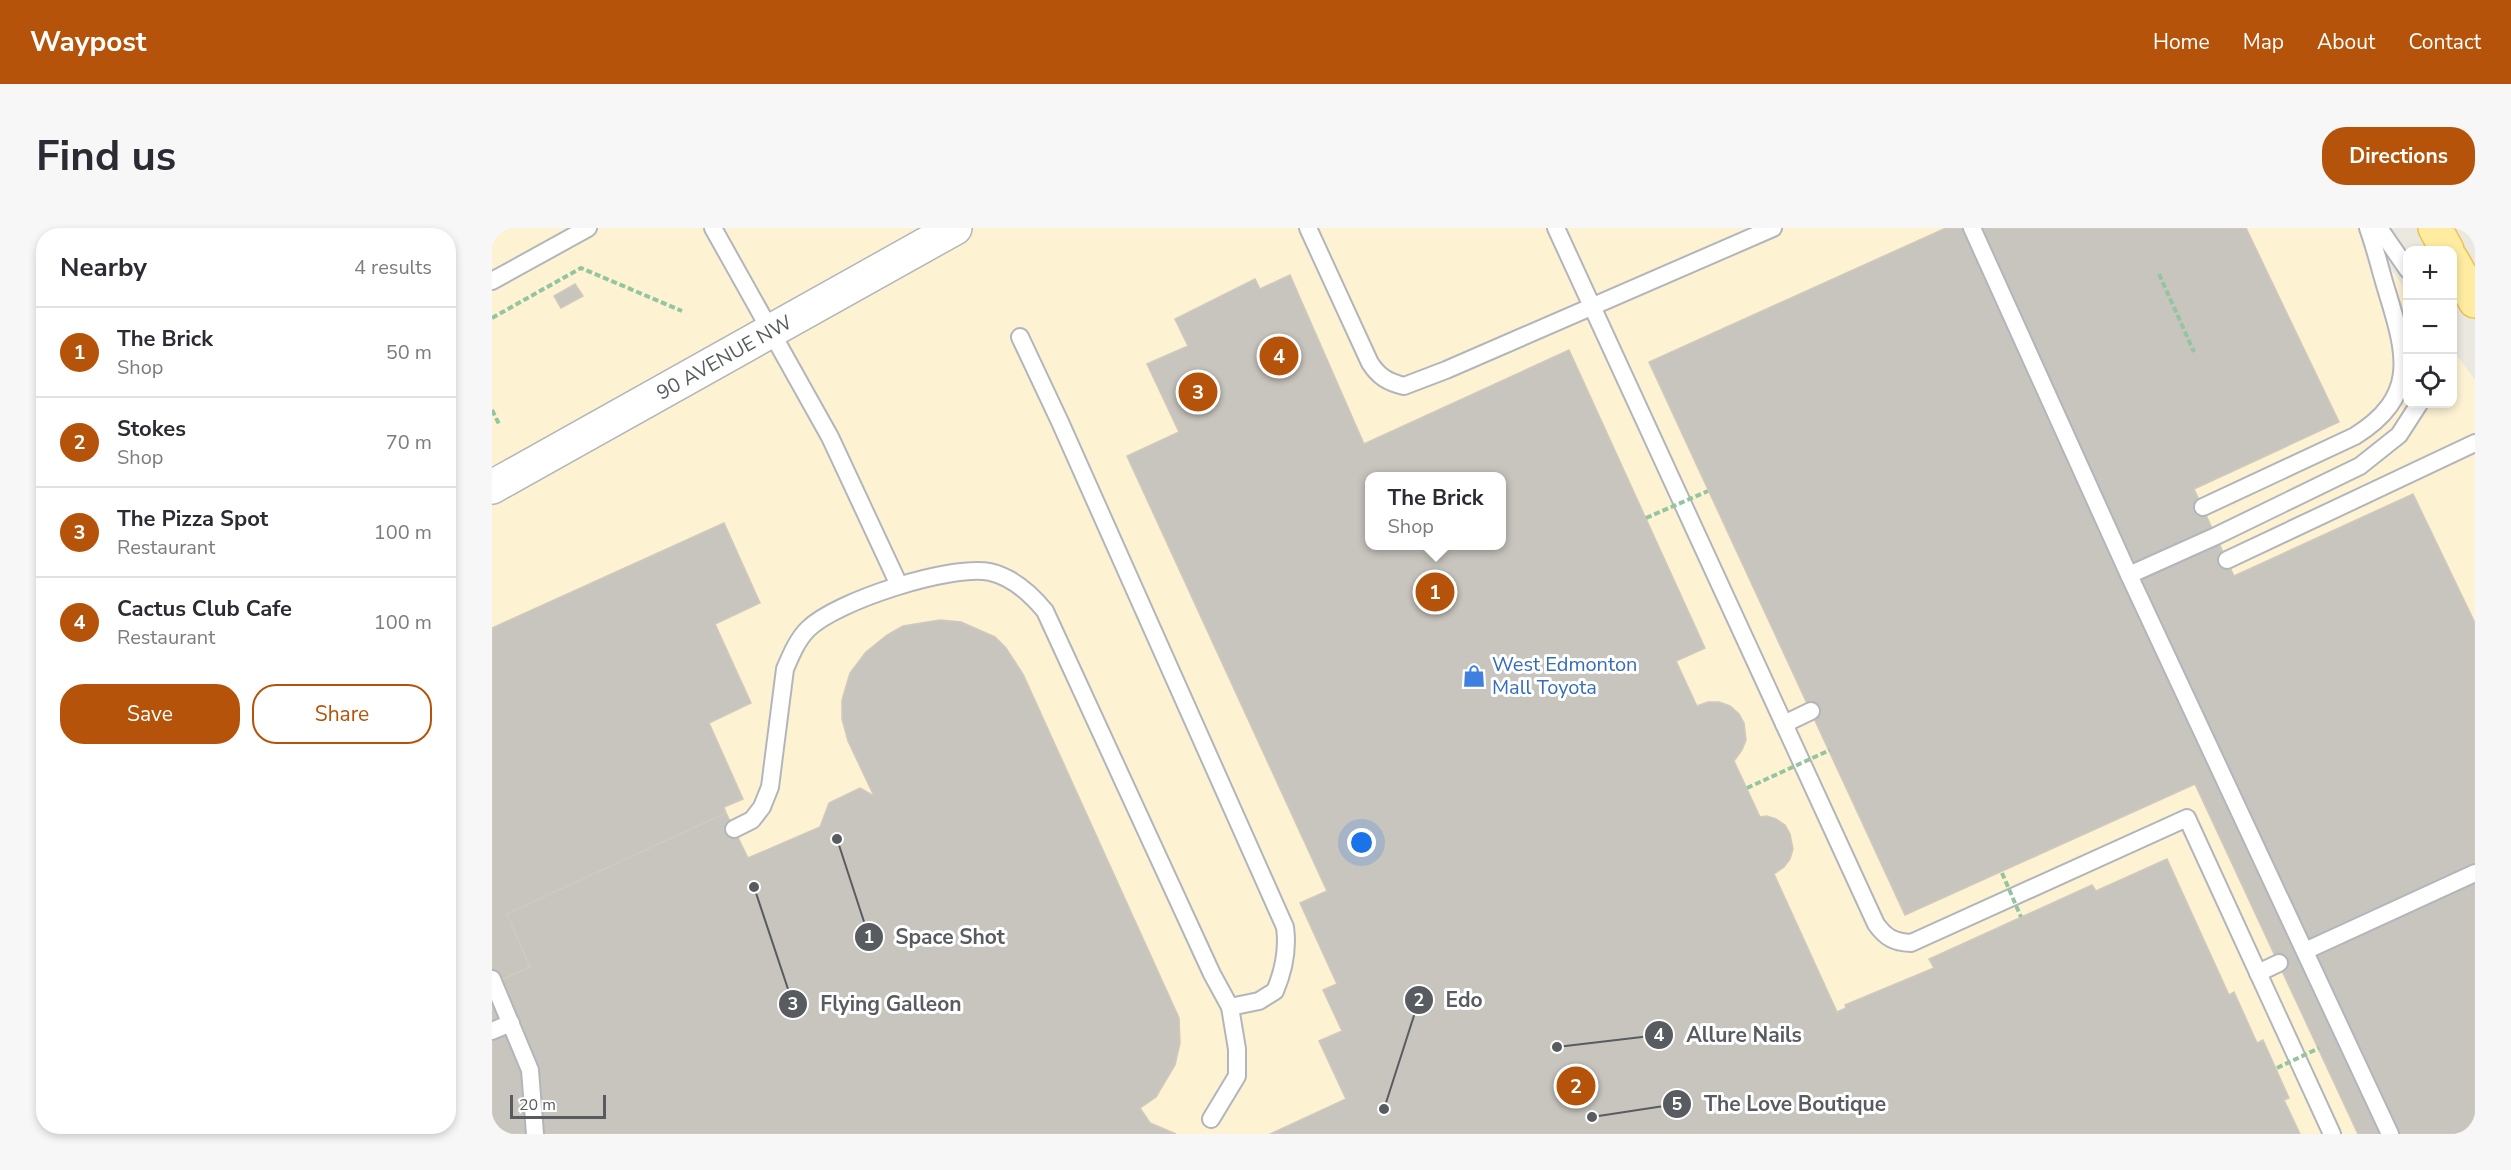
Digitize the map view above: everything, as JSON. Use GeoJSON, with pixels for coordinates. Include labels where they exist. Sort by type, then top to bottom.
{"type":"FeatureCollection","features":[{"type":"Feature","properties":{"kind":"main road"},"geometry":{"type":"LineString","coordinates":[[2435,228],[2445,246]]}},
{"type":"Feature","properties":{"kind":"main road"},"geometry":{"type":"LineString","coordinates":[[2457,269],[2475,301]]}},
{"type":"Feature","properties":{"kind":"street","name":"90 AVENUE NW"},"geometry":{"type":"LineString","coordinates":[[492,487],[955,228]]}},
{"type":"Feature","properties":{"kind":"lane"},"geometry":{"type":"LineString","coordinates":[[492,281],[588,228]]}},
{"type":"Feature","properties":{"kind":"lane"},"geometry":{"type":"LineString","coordinates":[[713,228],[830,437],[899,585]]}},
{"type":"Feature","properties":{"kind":"lane"},"geometry":{"type":"LineString","coordinates":[[1308,228],[1370,363],[1376,372],[1392,383],[1404,386],[1418,382],[1773,228]]}},
{"type":"Feature","properties":{"kind":"lane"},"geometry":{"type":"LineString","coordinates":[[1556,228],[1876,924],[1885,936],[1898,942],[1911,943],[2187,818],[2332,1134]]}},
{"type":"Feature","properties":{"kind":"lane"},"geometry":{"type":"LineString","coordinates":[[1972,228],[2129,575],[2390,1134]]}},
{"type":"Feature","properties":{"kind":"lane"},"geometry":{"type":"LineString","coordinates":[[2203,507],[2355,436],[2371,426],[2393,400],[2403,371],[2400,332],[2368,228]]}},
{"type":"Feature","properties":{"kind":"lane"},"geometry":{"type":"LineString","coordinates":[[2379,228],[2403,263]]}},
{"type":"Feature","properties":{"kind":"lane"},"geometry":{"type":"LineString","coordinates":[[1020,337],[1285,927],[1287,942],[1285,956],[1275,991],[1259,1000],[1230,1007]]}},
{"type":"Feature","properties":{"kind":"lane"},"geometry":{"type":"LineString","coordinates":[[2129,575],[2216,536],[2360,465],[2399,435],[2417,408]]}},
{"type":"Feature","properties":{"kind":"lane"},"geometry":{"type":"LineString","coordinates":[[2227,560],[2475,443]]}},
{"type":"Feature","properties":{"kind":"lane"},"geometry":{"type":"LineString","coordinates":[[734,829],[752,820],[762,807],[770,787],[786,669],[807,630],[832,612],[899,585],[958,573],[989,572],[1008,579],[1031,594],[1045,611],[1212,974],[1230,1007],[1237,1049],[1237,1076],[1211,1119]]}},
{"type":"Feature","properties":{"kind":"lane"},"geometry":{"type":"LineString","coordinates":[[1784,724],[1811,711]]}},
{"type":"Feature","properties":{"kind":"lane"},"geometry":{"type":"LineString","coordinates":[[2305,951],[2475,873]]}},
{"type":"Feature","properties":{"kind":"lane"},"geometry":{"type":"LineString","coordinates":[[2258,973],[2279,963]]}},
{"type":"Feature","properties":{"kind":"lane"},"geometry":{"type":"LineString","coordinates":[[492,980],[530,1070],[535,1134]]}},
{"type":"Feature","properties":{"kind":"lane"},"geometry":{"type":"LineString","coordinates":[[492,1031],[511,1023]]}},
{"type":"Feature","properties":{"kind":"path"},"geometry":{"type":"LineString","coordinates":[[492,318],[581,268],[681,311]]}},
{"type":"Feature","properties":{"kind":"path"},"geometry":{"type":"LineString","coordinates":[[2159,274],[2194,352]]}},
{"type":"Feature","properties":{"kind":"path"},"geometry":{"type":"LineString","coordinates":[[492,410],[499,424]]}},
{"type":"Feature","properties":{"kind":"path"},"geometry":{"type":"LineString","coordinates":[[1646,518],[1708,490]]}},
{"type":"Feature","properties":{"kind":"path"},"geometry":{"type":"LineString","coordinates":[[1747,788],[1830,750]]}},
{"type":"Feature","properties":{"kind":"path"},"geometry":{"type":"LineString","coordinates":[[2002,873],[2021,917]]}},
{"type":"Feature","properties":{"kind":"path"},"geometry":{"type":"LineString","coordinates":[[2277,1068],[2319,1048]]}},
{"type":"Feature","properties":{"kind":"shaded area"},"geometry":{"type":"Polygon","coordinates":[[[492,228],[2360,228],[2403,286],[2403,408],[2457,408],[2457,355],[2475,380],[2475,1134],[492,1134],[492,228]]]}},
{"type":"Feature","properties":{"kind":"building"},"geometry":{"type":"Polygon","coordinates":[[[1946,228],[2246,228],[2339,422],[2194,489],[2234,576],[2413,494],[2475,623],[2475,1134],[2358,1134],[2195,784],[1905,915],[1649,362],[1946,228]]]}},
{"type":"Feature","properties":{"kind":"building"},"geometry":{"type":"Polygon","coordinates":[[[1290,275],[1364,444],[1569,350],[1705,648],[1676,661],[1697,706],[1708,702],[1719,702],[1730,706],[1739,714],[1744,723],[1746,740],[1734,761],[1760,817],[1767,816],[1776,819],[1785,825],[1790,834],[1793,849],[1790,859],[1774,874],[1837,1012],[1846,1008],[1845,1005],[1934,968],[1929,959],[2092,885],[2096,891],[2167,859],[2229,995],[2234,992],[2257,1043],[2263,1040],[2289,1098],[2284,1100],[2300,1134],[1270,1134],[1346,1099],[1319,1041],[1342,1031],[1323,990],[1337,984],[1300,903],[1327,891],[1127,456],[1179,432],[1147,364],[1188,346],[1175,319],[1255,279],[1260,289],[1290,275]]]}},
{"type":"Feature","properties":{"kind":"building"},"geometry":{"type":"Polygon","coordinates":[[[575,284],[583,296],[561,308],[554,296],[575,284]]]}},
{"type":"Feature","properties":{"kind":"building"},"geometry":{"type":"Polygon","coordinates":[[[724,523],[760,603],[715,624],[751,703],[709,723],[743,799],[724,807],[726,813],[507,914],[530,967],[492,984],[492,628],[724,523]]]}},
{"type":"Feature","properties":{"kind":"building"},"geometry":{"type":"Polygon","coordinates":[[[940,620],[961,622],[995,637],[1006,648],[1023,674],[1179,1018],[1180,1043],[1175,1065],[1156,1097],[1140,1108],[1150,1123],[1176,1134],[492,1134],[492,984],[530,967],[507,914],[726,813],[748,858],[820,827],[829,803],[860,788],[874,796],[848,741],[842,719],[842,700],[850,673],[866,652],[887,635],[903,626],[940,620]]]}},
{"type":"Feature","properties":{"kind":"place","name":"Cactus Club Cafe"},"geometry":{"type":"Point","coordinates":[1279,356]}},
{"type":"Feature","properties":{"kind":"place","name":"The Pizza Spot"},"geometry":{"type":"Point","coordinates":[1198,392]}},
{"type":"Feature","properties":{"kind":"place","name":"The Brick"},"geometry":{"type":"Point","coordinates":[1435,592]}},
{"type":"Feature","properties":{"kind":"place","name":"West Edmonton Mall Toyota"},"geometry":{"type":"Point","coordinates":[1474,676]}},
{"type":"Feature","properties":{"kind":"place","name":"Space Shot"},"geometry":{"type":"Point","coordinates":[837,839]}},
{"type":"Feature","properties":{"kind":"place","name":"Flying Galleon"},"geometry":{"type":"Point","coordinates":[754,887]}},
{"type":"Feature","properties":{"kind":"place","name":"Allure Nails"},"geometry":{"type":"Point","coordinates":[1557,1047]}},
{"type":"Feature","properties":{"kind":"place","name":"Stokes"},"geometry":{"type":"Point","coordinates":[1576,1086]}},
{"type":"Feature","properties":{"kind":"place","name":"Edo"},"geometry":{"type":"Point","coordinates":[1384,1109]}},
{"type":"Feature","properties":{"kind":"place","name":"The Love Boutique"},"geometry":{"type":"Point","coordinates":[1592,1117]}}]}
